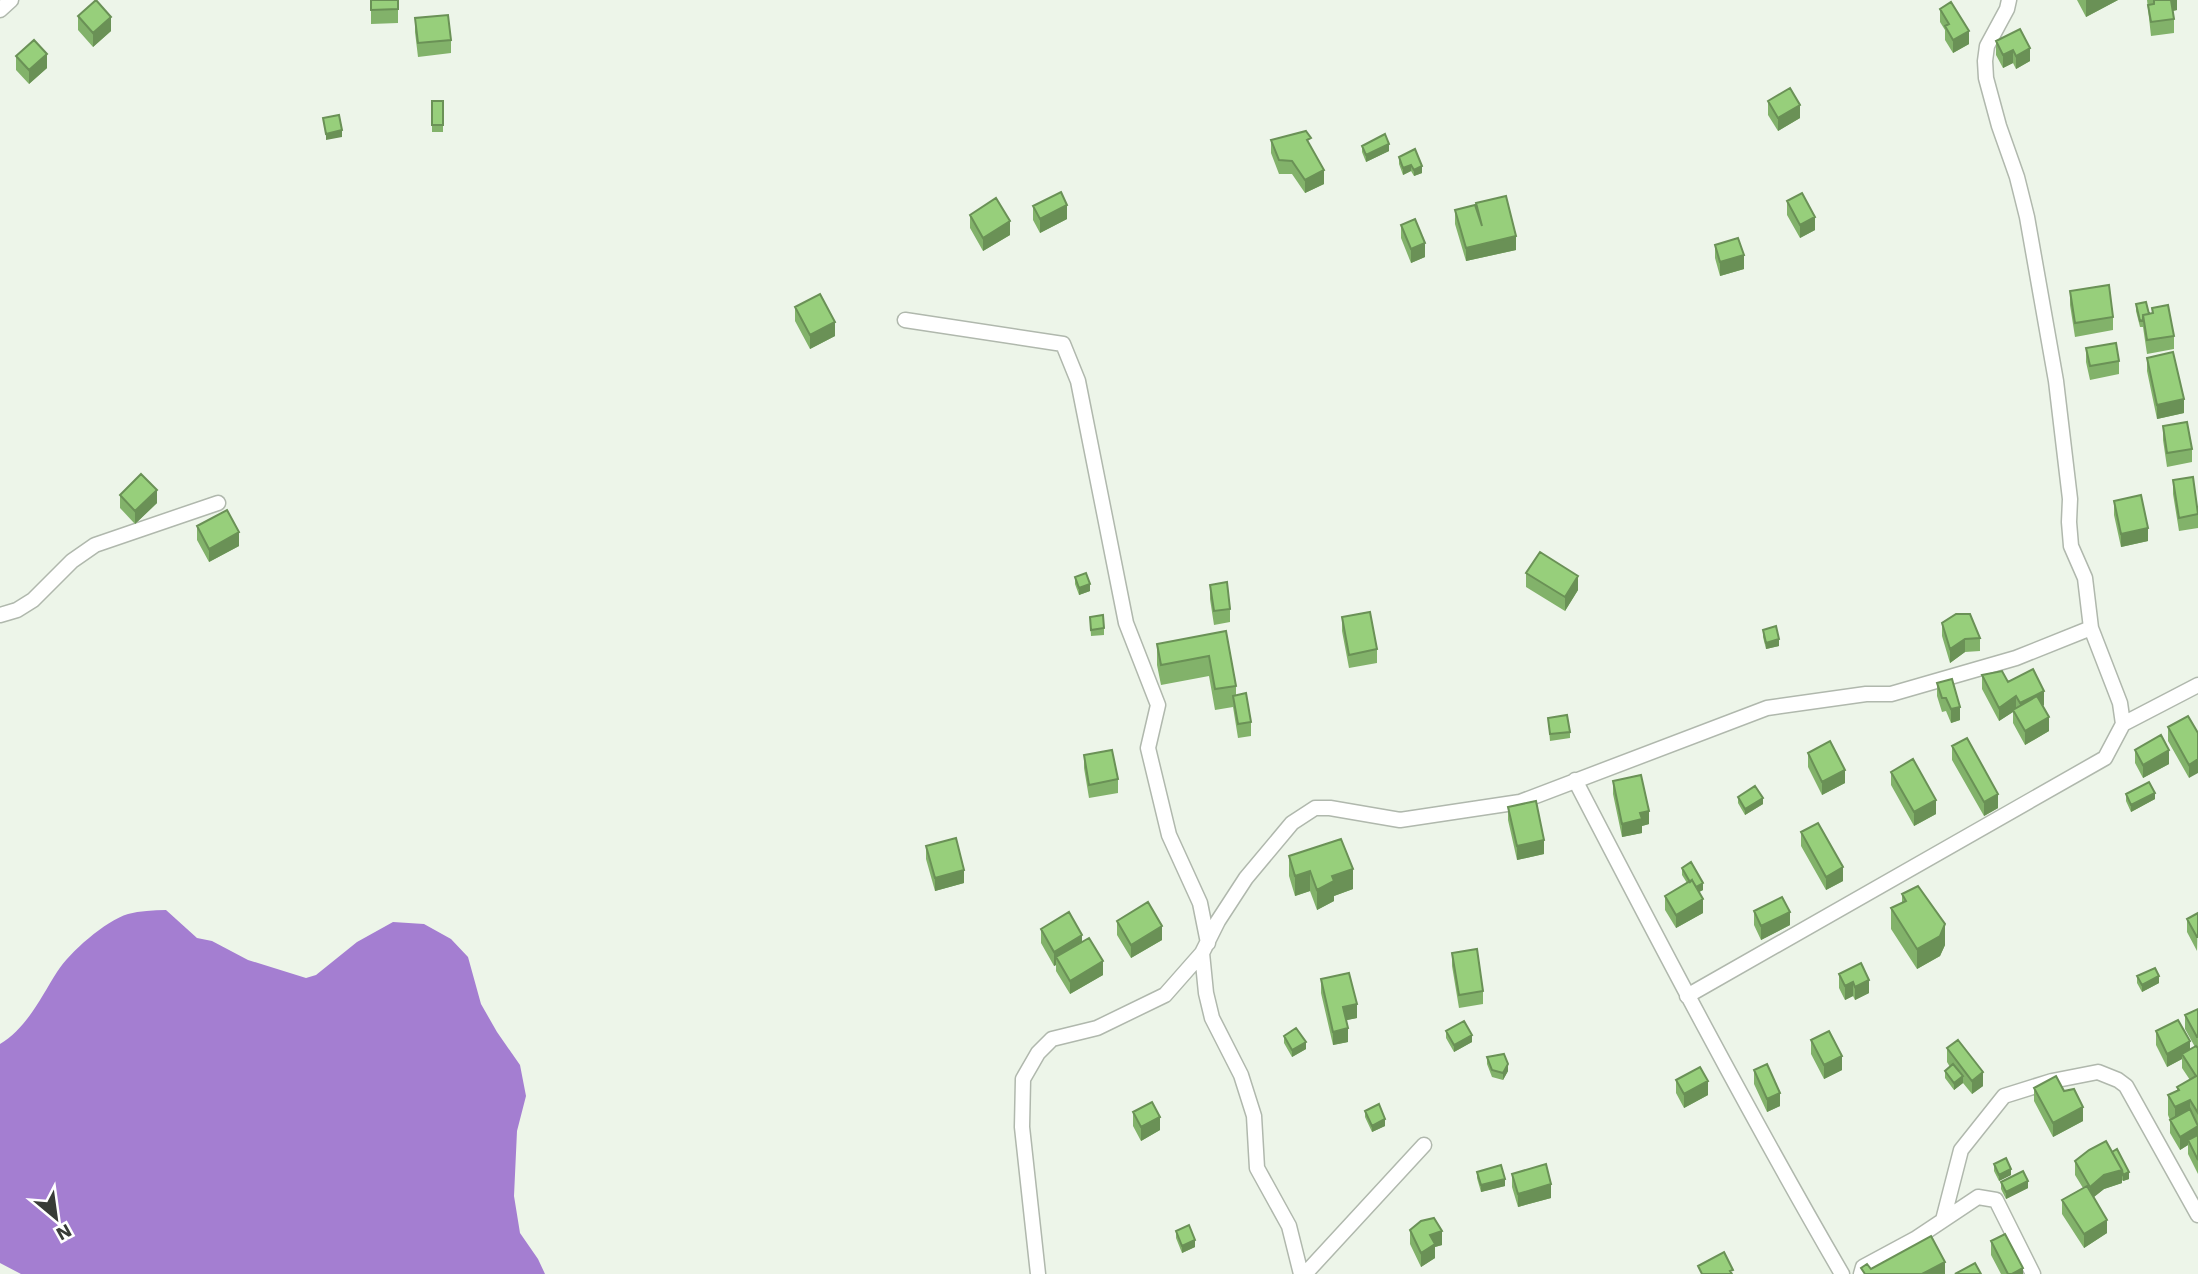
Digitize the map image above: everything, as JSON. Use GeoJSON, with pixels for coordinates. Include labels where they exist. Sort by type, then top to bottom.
{"type":"FeatureCollection","features":[{"type":"Feature","properties":{"kind":"street"},"geometry":{"type":"LineString","coordinates":[[0,9],[11,0]]}},
{"type":"Feature","properties":{"kind":"street"},"geometry":{"type":"LineString","coordinates":[[2009,0],[1987,46],[1984,61],[1986,78],[2027,217],[2056,381],[2070,499],[2068,522],[2071,546],[2085,578],[2091,628],[2120,703],[2123,724]]}},
{"type":"Feature","properties":{"kind":"street"},"geometry":{"type":"LineString","coordinates":[[905,320],[1063,344],[1078,381],[1126,623],[1158,705],[1148,748],[1169,835],[1200,904],[1206,993],[1212,1018],[1241,1075],[1255,1116],[1257,1168],[1289,1226],[1303,1274]]}},
{"type":"Feature","properties":{"kind":"street"},"geometry":{"type":"LineString","coordinates":[[0,615],[17,610],[33,600],[72,561],[95,545],[218,503]]}},
{"type":"Feature","properties":{"kind":"street"},"geometry":{"type":"LineString","coordinates":[[1038,1274],[1022,1127],[1023,1080],[1038,1053],[1052,1040],[1097,1028],[1165,995],[1205,948],[1218,921],[1246,878],[1292,823],[1315,808],[1400,820],[1520,802],[1768,708],[1866,694],[1891,694],[2016,659],[2091,628]]}},
{"type":"Feature","properties":{"kind":"street"},"geometry":{"type":"LineString","coordinates":[[1687,996],[2105,758],[2123,724],[2198,685]]}},
{"type":"Feature","properties":{"kind":"street"},"geometry":{"type":"LineString","coordinates":[[1575,780],[1687,996],[1842,1274]]}},
{"type":"Feature","properties":{"kind":"street"},"geometry":{"type":"LineString","coordinates":[[1943,1220],[1961,1150],[2004,1096],[2052,1081],[2098,1072],[2126,1086],[2198,1215]]}},
{"type":"Feature","properties":{"kind":"street"},"geometry":{"type":"LineString","coordinates":[[1303,1274],[1424,1145]]}},
{"type":"Feature","properties":{"kind":"street"},"geometry":{"type":"LineString","coordinates":[[1861,1274],[1863,1267],[1915,1239],[1978,1197],[1996,1200],[2033,1274]]}},
{"type":"Feature","properties":{"kind":"shaded area"},"geometry":{"type":"Polygon","coordinates":[[[166,910],[197,938],[212,941],[248,960],[306,978],[316,975],[357,942],[393,922],[424,924],[451,939],[468,957],[481,1004],[520,1065],[526,1096],[517,1131],[514,1196],[520,1233],[545,1274],[21,1274],[0,1263],[0,1044],[26,1021],[63,964],[89,938],[109,923],[128,914],[166,910]]]}},
{"type":"Feature","properties":{"kind":"building"},"geometry":{"type":"Polygon","coordinates":[[[96,0],[111,17],[93,33],[78,16],[96,0]]]}},
{"type":"Feature","properties":{"kind":"building"},"geometry":{"type":"Polygon","coordinates":[[[371,0],[398,0],[398,9],[371,10],[371,0]]]}},
{"type":"Feature","properties":{"kind":"building"},"geometry":{"type":"Polygon","coordinates":[[[2154,0],[2171,0],[2174,19],[2151,22],[2148,5],[2154,4],[2154,0]]]}},
{"type":"Feature","properties":{"kind":"building"},"geometry":{"type":"Polygon","coordinates":[[[1951,2],[1969,31],[1953,40],[1945,26],[1949,24],[1940,9],[1951,2]]]}},
{"type":"Feature","properties":{"kind":"building"},"geometry":{"type":"Polygon","coordinates":[[[448,15],[451,40],[418,43],[415,18],[448,15]]]}},
{"type":"Feature","properties":{"kind":"building"},"geometry":{"type":"Polygon","coordinates":[[[2020,29],[2030,48],[2016,56],[2013,50],[2003,55],[1996,41],[2020,29]]]}},
{"type":"Feature","properties":{"kind":"building"},"geometry":{"type":"Polygon","coordinates":[[[34,40],[47,54],[29,70],[16,56],[34,40]]]}},
{"type":"Feature","properties":{"kind":"building"},"geometry":{"type":"Polygon","coordinates":[[[1790,88],[1800,105],[1778,118],[1768,101],[1790,88]]]}},
{"type":"Feature","properties":{"kind":"building"},"geometry":{"type":"Polygon","coordinates":[[[432,101],[443,101],[443,125],[432,125],[432,101]]]}},
{"type":"Feature","properties":{"kind":"building"},"geometry":{"type":"Polygon","coordinates":[[[339,115],[342,130],[326,134],[323,118],[339,115]]]}},
{"type":"Feature","properties":{"kind":"building"},"geometry":{"type":"Polygon","coordinates":[[[1306,131],[1311,138],[1307,140],[1324,170],[1305,180],[1292,161],[1279,160],[1271,140],[1306,131]]]}},
{"type":"Feature","properties":{"kind":"building"},"geometry":{"type":"Polygon","coordinates":[[[1385,134],[1389,144],[1366,155],[1362,146],[1385,134]]]}},
{"type":"Feature","properties":{"kind":"building"},"geometry":{"type":"Polygon","coordinates":[[[1415,149],[1422,166],[1414,170],[1411,165],[1403,168],[1399,157],[1415,149]]]}},
{"type":"Feature","properties":{"kind":"building"},"geometry":{"type":"Polygon","coordinates":[[[1061,192],[1067,205],[1040,219],[1033,206],[1061,192]]]}},
{"type":"Feature","properties":{"kind":"building"},"geometry":{"type":"Polygon","coordinates":[[[1802,193],[1815,217],[1800,225],[1787,201],[1802,193]]]}},
{"type":"Feature","properties":{"kind":"building"},"geometry":{"type":"Polygon","coordinates":[[[1506,196],[1516,236],[1466,248],[1455,210],[1475,205],[1482,226],[1476,203],[1506,196]]]}},
{"type":"Feature","properties":{"kind":"building"},"geometry":{"type":"Polygon","coordinates":[[[996,198],[1010,221],[983,238],[970,215],[996,198]]]}},
{"type":"Feature","properties":{"kind":"building"},"geometry":{"type":"Polygon","coordinates":[[[1415,219],[1425,243],[1411,249],[1401,225],[1415,219]]]}},
{"type":"Feature","properties":{"kind":"building"},"geometry":{"type":"Polygon","coordinates":[[[1738,238],[1744,255],[1720,262],[1715,245],[1738,238]]]}},
{"type":"Feature","properties":{"kind":"building"},"geometry":{"type":"Polygon","coordinates":[[[2109,285],[2113,317],[2075,323],[2070,291],[2109,285]]]}},
{"type":"Feature","properties":{"kind":"building"},"geometry":{"type":"Polygon","coordinates":[[[820,294],[835,322],[810,335],[795,307],[820,294]]]}},
{"type":"Feature","properties":{"kind":"building"},"geometry":{"type":"Polygon","coordinates":[[[2146,302],[2149,314],[2143,315],[2143,320],[2140,321],[2136,304],[2146,302]]]}},
{"type":"Feature","properties":{"kind":"building"},"geometry":{"type":"Polygon","coordinates":[[[2168,305],[2174,336],[2147,340],[2143,315],[2153,313],[2152,308],[2168,305]]]}},
{"type":"Feature","properties":{"kind":"building"},"geometry":{"type":"Polygon","coordinates":[[[2116,343],[2119,361],[2090,366],[2086,348],[2116,343]]]}},
{"type":"Feature","properties":{"kind":"building"},"geometry":{"type":"Polygon","coordinates":[[[2173,352],[2184,399],[2157,405],[2147,358],[2173,352]]]}},
{"type":"Feature","properties":{"kind":"building"},"geometry":{"type":"Polygon","coordinates":[[[2187,422],[2192,449],[2167,453],[2163,426],[2187,422]]]}},
{"type":"Feature","properties":{"kind":"building"},"geometry":{"type":"Polygon","coordinates":[[[141,474],[157,490],[135,511],[120,495],[141,474]]]}},
{"type":"Feature","properties":{"kind":"building"},"geometry":{"type":"Polygon","coordinates":[[[2193,477],[2198,514],[2179,518],[2173,480],[2193,477]]]}},
{"type":"Feature","properties":{"kind":"building"},"geometry":{"type":"Polygon","coordinates":[[[2141,495],[2148,528],[2121,534],[2114,501],[2141,495]]]}},
{"type":"Feature","properties":{"kind":"building"},"geometry":{"type":"Polygon","coordinates":[[[227,510],[239,532],[209,549],[197,526],[227,510]]]}},
{"type":"Feature","properties":{"kind":"building"},"geometry":{"type":"Polygon","coordinates":[[[1540,552],[1578,576],[1565,597],[1526,573],[1540,552]]]}},
{"type":"Feature","properties":{"kind":"building"},"geometry":{"type":"Polygon","coordinates":[[[1086,573],[1090,584],[1079,588],[1075,577],[1086,573]]]}},
{"type":"Feature","properties":{"kind":"building"},"geometry":{"type":"Polygon","coordinates":[[[1227,582],[1230,609],[1214,611],[1210,585],[1227,582]]]}},
{"type":"Feature","properties":{"kind":"building"},"geometry":{"type":"Polygon","coordinates":[[[1370,612],[1377,649],[1349,655],[1342,617],[1370,612]]]}},
{"type":"Feature","properties":{"kind":"building"},"geometry":{"type":"Polygon","coordinates":[[[1956,614],[1970,614],[1980,638],[1965,639],[1950,649],[1942,623],[1956,614]]]}},
{"type":"Feature","properties":{"kind":"building"},"geometry":{"type":"Polygon","coordinates":[[[1103,615],[1104,628],[1091,630],[1090,617],[1103,615]]]}},
{"type":"Feature","properties":{"kind":"building"},"geometry":{"type":"Polygon","coordinates":[[[1776,626],[1779,639],[1766,643],[1763,630],[1776,626]]]}},
{"type":"Feature","properties":{"kind":"building"},"geometry":{"type":"Polygon","coordinates":[[[1226,631],[1236,686],[1215,689],[1209,656],[1161,665],[1157,644],[1226,631]]]}},
{"type":"Feature","properties":{"kind":"building"},"geometry":{"type":"Polygon","coordinates":[[[2033,669],[2044,691],[2020,703],[2016,696],[1999,708],[1982,675],[2002,671],[2008,682],[2033,669]]]}},
{"type":"Feature","properties":{"kind":"building"},"geometry":{"type":"Polygon","coordinates":[[[1952,679],[1960,707],[1951,709],[1946,698],[1942,698],[1937,683],[1952,679]]]}},
{"type":"Feature","properties":{"kind":"building"},"geometry":{"type":"Polygon","coordinates":[[[1246,693],[1251,722],[1238,724],[1233,696],[1246,693]]]}},
{"type":"Feature","properties":{"kind":"building"},"geometry":{"type":"Polygon","coordinates":[[[2037,696],[2049,717],[2025,731],[2013,710],[2037,696]]]}},
{"type":"Feature","properties":{"kind":"building"},"geometry":{"type":"Polygon","coordinates":[[[1567,715],[1570,732],[1550,734],[1548,718],[1567,715]]]}},
{"type":"Feature","properties":{"kind":"building"},"geometry":{"type":"Polygon","coordinates":[[[2188,716],[2198,733],[2198,759],[2189,765],[2168,727],[2188,716]]]}},
{"type":"Feature","properties":{"kind":"building"},"geometry":{"type":"Polygon","coordinates":[[[2161,735],[2169,750],[2143,765],[2135,750],[2161,735]]]}},
{"type":"Feature","properties":{"kind":"building"},"geometry":{"type":"Polygon","coordinates":[[[1967,738],[1998,794],[1984,802],[1952,746],[1967,738]]]}},
{"type":"Feature","properties":{"kind":"building"},"geometry":{"type":"Polygon","coordinates":[[[1830,741],[1845,770],[1822,782],[1808,753],[1830,741]]]}},
{"type":"Feature","properties":{"kind":"building"},"geometry":{"type":"Polygon","coordinates":[[[1112,750],[1118,779],[1089,785],[1084,755],[1112,750]]]}},
{"type":"Feature","properties":{"kind":"building"},"geometry":{"type":"Polygon","coordinates":[[[1913,759],[1936,800],[1914,812],[1891,772],[1913,759]]]}},
{"type":"Feature","properties":{"kind":"building"},"geometry":{"type":"Polygon","coordinates":[[[1641,775],[1649,811],[1640,813],[1642,819],[1622,824],[1613,781],[1641,775]]]}},
{"type":"Feature","properties":{"kind":"building"},"geometry":{"type":"Polygon","coordinates":[[[2149,782],[2155,793],[2131,805],[2126,794],[2149,782]]]}},
{"type":"Feature","properties":{"kind":"building"},"geometry":{"type":"Polygon","coordinates":[[[1755,786],[1763,798],[1745,809],[1738,797],[1755,786]]]}},
{"type":"Feature","properties":{"kind":"building"},"geometry":{"type":"Polygon","coordinates":[[[1536,801],[1544,840],[1517,846],[1508,807],[1536,801]]]}},
{"type":"Feature","properties":{"kind":"building"},"geometry":{"type":"Polygon","coordinates":[[[1818,823],[1843,867],[1826,877],[1801,832],[1818,823]]]}},
{"type":"Feature","properties":{"kind":"building"},"geometry":{"type":"Polygon","coordinates":[[[956,838],[964,870],[935,878],[926,846],[956,838]]]}},
{"type":"Feature","properties":{"kind":"building"},"geometry":{"type":"Polygon","coordinates":[[[1341,839],[1353,869],[1332,876],[1334,881],[1317,890],[1310,871],[1295,876],[1289,856],[1341,839]]]}},
{"type":"Feature","properties":{"kind":"building"},"geometry":{"type":"Polygon","coordinates":[[[1691,862],[1703,883],[1696,887],[1682,868],[1691,862]]]}},
{"type":"Feature","properties":{"kind":"building"},"geometry":{"type":"Polygon","coordinates":[[[1692,880],[1703,899],[1676,915],[1665,896],[1692,880]]]}},
{"type":"Feature","properties":{"kind":"building"},"geometry":{"type":"Polygon","coordinates":[[[1918,886],[1945,924],[1940,936],[1917,949],[1891,908],[1906,901],[1902,894],[1918,886]]]}},
{"type":"Feature","properties":{"kind":"building"},"geometry":{"type":"Polygon","coordinates":[[[1782,897],[1790,912],[1761,926],[1754,911],[1782,897]]]}},
{"type":"Feature","properties":{"kind":"building"},"geometry":{"type":"Polygon","coordinates":[[[1148,902],[1162,926],[1131,945],[1117,921],[1148,902]]]}},
{"type":"Feature","properties":{"kind":"building"},"geometry":{"type":"Polygon","coordinates":[[[1069,912],[1082,935],[1054,952],[1041,929],[1069,912]]]}},
{"type":"Feature","properties":{"kind":"building"},"geometry":{"type":"Polygon","coordinates":[[[2198,913],[2198,937],[2197,937],[2187,919],[2198,913]]]}},
{"type":"Feature","properties":{"kind":"building"},"geometry":{"type":"Polygon","coordinates":[[[1089,938],[1103,961],[1070,981],[1056,957],[1089,938]]]}},
{"type":"Feature","properties":{"kind":"building"},"geometry":{"type":"Polygon","coordinates":[[[1477,949],[1483,991],[1459,995],[1452,953],[1477,949]]]}},
{"type":"Feature","properties":{"kind":"building"},"geometry":{"type":"Polygon","coordinates":[[[1861,963],[1869,980],[1855,987],[1853,982],[1845,986],[1839,974],[1861,963]]]}},
{"type":"Feature","properties":{"kind":"building"},"geometry":{"type":"Polygon","coordinates":[[[2155,968],[2159,976],[2142,985],[2137,976],[2155,968]]]}},
{"type":"Feature","properties":{"kind":"building"},"geometry":{"type":"Polygon","coordinates":[[[1349,973],[1357,1004],[1343,1007],[1348,1028],[1333,1032],[1321,979],[1349,973]]]}},
{"type":"Feature","properties":{"kind":"building"},"geometry":{"type":"Polygon","coordinates":[[[2198,1009],[2198,1037],[2197,1037],[2185,1015],[2198,1009]]]}},
{"type":"Feature","properties":{"kind":"building"},"geometry":{"type":"Polygon","coordinates":[[[2178,1020],[2190,1041],[2167,1054],[2156,1031],[2178,1020]]]}},
{"type":"Feature","properties":{"kind":"building"},"geometry":{"type":"Polygon","coordinates":[[[1464,1021],[1472,1035],[1454,1045],[1446,1031],[1464,1021]]]}},
{"type":"Feature","properties":{"kind":"building"},"geometry":{"type":"Polygon","coordinates":[[[1296,1028],[1306,1042],[1292,1050],[1284,1036],[1296,1028]]]}},
{"type":"Feature","properties":{"kind":"building"},"geometry":{"type":"Polygon","coordinates":[[[1829,1031],[1842,1056],[1824,1065],[1811,1040],[1829,1031]]]}},
{"type":"Feature","properties":{"kind":"building"},"geometry":{"type":"Polygon","coordinates":[[[1958,1040],[1983,1072],[1972,1081],[1947,1048],[1958,1040]]]}},
{"type":"Feature","properties":{"kind":"building"},"geometry":{"type":"Polygon","coordinates":[[[2196,1046],[2198,1075],[2196,1076],[2182,1054],[2196,1046]]]}},
{"type":"Feature","properties":{"kind":"building"},"geometry":{"type":"Polygon","coordinates":[[[1504,1054],[1508,1064],[1503,1073],[1492,1070],[1487,1057],[1504,1054]]]}},
{"type":"Feature","properties":{"kind":"building"},"geometry":{"type":"Polygon","coordinates":[[[1767,1064],[1780,1093],[1767,1099],[1754,1070],[1767,1064]]]}},
{"type":"Feature","properties":{"kind":"building"},"geometry":{"type":"Polygon","coordinates":[[[1953,1064],[1963,1076],[1954,1083],[1945,1071],[1953,1064]]]}},
{"type":"Feature","properties":{"kind":"building"},"geometry":{"type":"Polygon","coordinates":[[[1700,1067],[1708,1081],[1684,1094],[1676,1080],[1700,1067]]]}},
{"type":"Feature","properties":{"kind":"building"},"geometry":{"type":"Polygon","coordinates":[[[2198,1075],[2198,1113],[2190,1100],[2175,1107],[2168,1095],[2198,1075]]]}},
{"type":"Feature","properties":{"kind":"building"},"geometry":{"type":"Polygon","coordinates":[[[2056,1076],[2064,1091],[2074,1089],[2083,1107],[2053,1123],[2034,1088],[2056,1076]]]}},
{"type":"Feature","properties":{"kind":"building"},"geometry":{"type":"Polygon","coordinates":[[[1152,1102],[1160,1117],[1141,1127],[1133,1112],[1152,1102]]]}},
{"type":"Feature","properties":{"kind":"building"},"geometry":{"type":"Polygon","coordinates":[[[1379,1104],[1385,1119],[1372,1126],[1365,1111],[1379,1104]]]}},
{"type":"Feature","properties":{"kind":"building"},"geometry":{"type":"Polygon","coordinates":[[[2190,1109],[2198,1126],[2180,1137],[2170,1120],[2190,1109]]]}},
{"type":"Feature","properties":{"kind":"building"},"geometry":{"type":"Polygon","coordinates":[[[2198,1135],[2198,1160],[2188,1140],[2198,1135]]]}},
{"type":"Feature","properties":{"kind":"building"},"geometry":{"type":"Polygon","coordinates":[[[2106,1141],[2122,1170],[2104,1175],[2090,1187],[2075,1161],[2106,1141]]]}},
{"type":"Feature","properties":{"kind":"building"},"geometry":{"type":"Polygon","coordinates":[[[2117,1149],[2129,1172],[2123,1175],[2112,1152],[2117,1149]]]}},
{"type":"Feature","properties":{"kind":"building"},"geometry":{"type":"Polygon","coordinates":[[[2006,1158],[2011,1169],[1999,1175],[1994,1164],[2006,1158]]]}},
{"type":"Feature","properties":{"kind":"building"},"geometry":{"type":"Polygon","coordinates":[[[1546,1164],[1551,1184],[1518,1194],[1512,1174],[1546,1164]]]}},
{"type":"Feature","properties":{"kind":"building"},"geometry":{"type":"Polygon","coordinates":[[[1501,1165],[1505,1179],[1481,1185],[1477,1172],[1501,1165]]]}},
{"type":"Feature","properties":{"kind":"building"},"geometry":{"type":"Polygon","coordinates":[[[2023,1171],[2028,1181],[2006,1192],[2001,1182],[2023,1171]]]}},
{"type":"Feature","properties":{"kind":"building"},"geometry":{"type":"Polygon","coordinates":[[[2087,1186],[2107,1220],[2084,1234],[2062,1200],[2087,1186]]]}},
{"type":"Feature","properties":{"kind":"building"},"geometry":{"type":"Polygon","coordinates":[[[1434,1218],[1442,1231],[1430,1235],[1435,1244],[1421,1253],[1410,1230],[1421,1221],[1434,1218]]]}},
{"type":"Feature","properties":{"kind":"building"},"geometry":{"type":"Polygon","coordinates":[[[1189,1225],[1195,1240],[1182,1246],[1176,1231],[1189,1225]]]}},
{"type":"Feature","properties":{"kind":"building"},"geometry":{"type":"Polygon","coordinates":[[[2005,1234],[2023,1268],[2012,1274],[2008,1274],[1991,1241],[2005,1234]]]}},
{"type":"Feature","properties":{"kind":"building"},"geometry":{"type":"Polygon","coordinates":[[[1931,1236],[1945,1262],[1922,1274],[1865,1274],[1861,1268],[1867,1264],[1871,1269],[1931,1236]]]}},
{"type":"Feature","properties":{"kind":"building"},"geometry":{"type":"Polygon","coordinates":[[[1724,1252],[1733,1270],[1730,1271],[1732,1274],[1702,1274],[1698,1266],[1724,1252]]]}},
{"type":"Feature","properties":{"kind":"building"},"geometry":{"type":"Polygon","coordinates":[[[1975,1263],[1981,1274],[1955,1274],[1975,1263]]]}}]}
